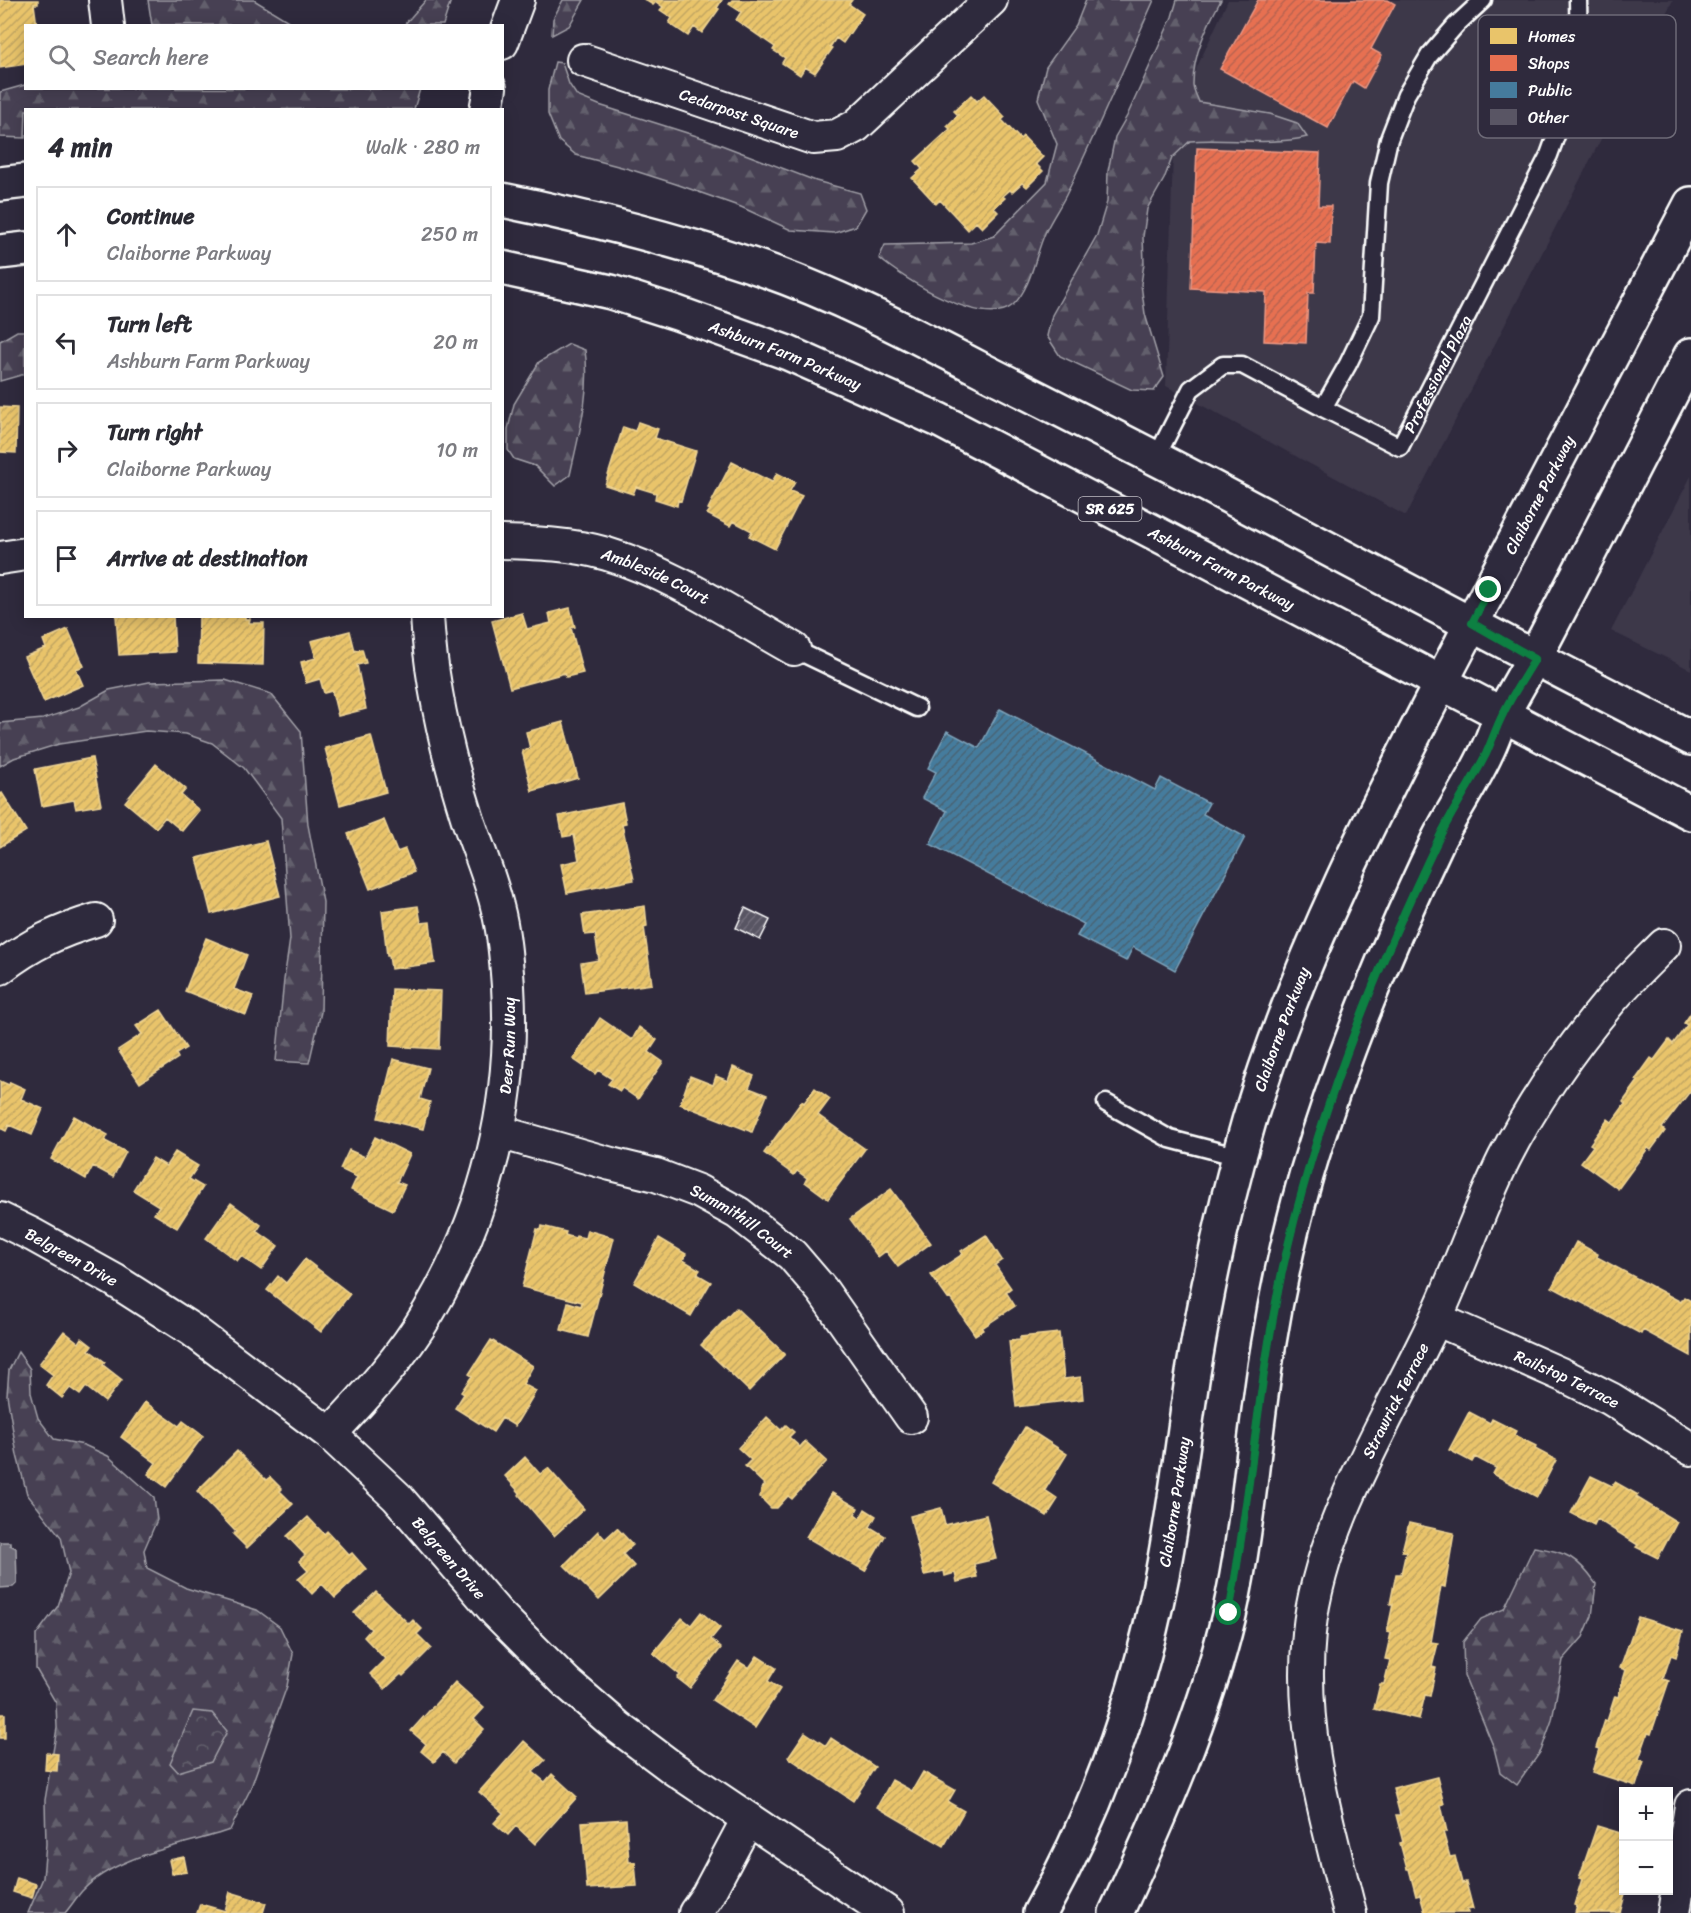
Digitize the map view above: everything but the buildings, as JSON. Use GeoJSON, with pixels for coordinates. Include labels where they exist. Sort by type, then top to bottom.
{"type":"FeatureCollection","features":[{"type":"Feature","properties":{"kind":"main road"},"geometry":{"type":"LineString","coordinates":[[0,184],[24,181]]}},
{"type":"Feature","properties":{"kind":"main road"},"geometry":{"type":"LineString","coordinates":[[504,200],[614,225],[753,266],[900,328],[1156,458],[1472,623],[1535,659],[1691,738]]}},
{"type":"Feature","properties":{"kind":"main road","name":"Claiborne Parkway"},"geometry":{"type":"LineString","coordinates":[[1040,1913],[1077,1844],[1097,1795],[1120,1733],[1142,1658],[1162,1577],[1213,1262],[1239,1157],[1290,1002],[1326,914],[1383,795],[1691,204]]}},
{"type":"Feature","properties":{"kind":"main road"},"geometry":{"type":"LineString","coordinates":[[0,252],[24,249]]}},
{"type":"Feature","properties":{"kind":"main road","name":"Ashburn Farm Parkway"},"geometry":{"type":"LineString","coordinates":[[504,268],[610,292],[677,313],[788,352],[939,420],[1691,813]]}},
{"type":"Feature","properties":{"kind":"main road"},"geometry":{"type":"LineString","coordinates":[[1116,1913],[1162,1813],[1191,1742],[1220,1648],[1241,1549],[1268,1349],[1282,1272],[1305,1180],[1333,1091],[1398,926],[1440,835],[1486,754],[1503,714],[1535,659],[1691,355]]}},
{"type":"Feature","properties":{"kind":"street"},"geometry":{"type":"LineString","coordinates":[[105,0],[108,24]]}},
{"type":"Feature","properties":{"kind":"street"},"geometry":{"type":"LineString","coordinates":[[504,38],[518,0]]}},
{"type":"Feature","properties":{"kind":"street","name":"Cedarpost Square"},"geometry":{"type":"LineString","coordinates":[[583,60],[813,138],[837,136],[856,126],[991,0]]}},
{"type":"Feature","properties":{"kind":"street"},"geometry":{"type":"LineString","coordinates":[[486,108],[490,90]]}},
{"type":"Feature","properties":{"kind":"street","name":"Ambleside Court"},"geometry":{"type":"LineString","coordinates":[[504,542],[560,545],[605,554],[648,569],[689,589],[794,649]]}},
{"type":"Feature","properties":{"kind":"street"},"geometry":{"type":"LineString","coordinates":[[0,558],[24,554]]}},
{"type":"Feature","properties":{"kind":"street","name":"Deer Run Way"},"geometry":{"type":"LineString","coordinates":[[330,1434],[375,1386],[403,1351],[429,1312],[451,1271],[470,1229],[485,1185],[499,1131],[506,1086],[510,1017],[506,957],[495,897],[444,738],[430,658],[427,618]]}},
{"type":"Feature","properties":{"kind":"street"},"geometry":{"type":"LineString","coordinates":[[0,968],[26,948],[48,937],[96,920]]}},
{"type":"Feature","properties":{"kind":"street","name":"Strawrick Terrace"},"geometry":{"type":"LineString","coordinates":[[1350,1913],[1316,1775],[1310,1740],[1309,1632],[1314,1602],[1330,1543],[1343,1508],[1436,1319],[1505,1157],[1545,1087],[1570,1051],[1613,998],[1664,945]]}},
{"type":"Feature","properties":{"kind":"street","name":"Summithill Court"},"geometry":{"type":"LineString","coordinates":[[499,1131],[656,1175],[698,1191],[738,1213],[792,1255],[822,1290],[911,1417]]}},
{"type":"Feature","properties":{"kind":"street","name":"Belgreen Drive"},"geometry":{"type":"LineString","coordinates":[[0,1219],[114,1280],[192,1329],[330,1434],[397,1497],[497,1613],[567,1683],[618,1727],[664,1762],[888,1913]]}},
{"type":"Feature","properties":{"kind":"street","name":"Railstop Terrace"},"geometry":{"type":"LineString","coordinates":[[1436,1319],[1575,1381],[1611,1400],[1691,1449]]}},
{"type":"Feature","properties":{"kind":"street"},"geometry":{"type":"LineString","coordinates":[[1674,1913],[1691,1806]]}},
{"type":"Feature","properties":{"kind":"street"},"geometry":{"type":"LineString","coordinates":[[695,1913],[748,1819]]}},
{"type":"Feature","properties":{"kind":"lane"},"geometry":{"type":"LineString","coordinates":[[1156,458],[1191,389],[1223,365],[1242,365],[1323,408],[1348,364],[1371,316],[1379,183],[1393,128],[1406,95],[1430,56],[1456,25],[1483,0]]}},
{"type":"Feature","properties":{"kind":"lane","name":"Professional Plaza"},"geometry":{"type":"LineString","coordinates":[[1578,0],[1578,15]]}},
{"type":"Feature","properties":{"kind":"lane","name":"Professional Plaza"},"geometry":{"type":"LineString","coordinates":[[1323,408],[1400,447],[1549,155],[1555,138]]}},
{"type":"Feature","properties":{"kind":"lane"},"geometry":{"type":"LineString","coordinates":[[794,649],[917,708]]}},
{"type":"Feature","properties":{"kind":"lane"},"geometry":{"type":"LineString","coordinates":[[1106,1103],[1170,1139],[1239,1157]]}},
{"type":"Feature","properties":{"kind":"shaded area"},"geometry":{"type":"Polygon","coordinates":[[[1228,0],[1673,0],[1665,15],[1478,15],[1478,138],[1602,138],[1406,516],[1166,386],[1174,117],[1228,0]]]}},
{"type":"Feature","properties":{"kind":"shaded area"},"geometry":{"type":"Polygon","coordinates":[[[1691,476],[1691,670],[1611,631],[1691,476]]]}},
{"type":"Feature","properties":{"kind":"shaded area"},"geometry":{"type":"Polygon","coordinates":[[[0,1542],[10,1542],[10,1545],[16,1548],[17,1583],[13,1587],[0,1588],[0,1542]]]}},
{"type":"Feature","properties":{"kind":"green space"},"geometry":{"type":"Polygon","coordinates":[[[148,0],[254,0],[293,24],[152,24],[148,0]]]}},
{"type":"Feature","properties":{"kind":"green space"},"geometry":{"type":"Polygon","coordinates":[[[426,0],[451,0],[443,24],[405,24],[426,0]]]}},
{"type":"Feature","properties":{"kind":"green space"},"geometry":{"type":"Polygon","coordinates":[[[563,0],[584,0],[569,26],[552,35],[553,19],[563,0]]]}},
{"type":"Feature","properties":{"kind":"green space"},"geometry":{"type":"Polygon","coordinates":[[[1086,0],[1154,0],[1064,199],[1046,231],[1029,280],[1019,298],[1013,305],[1000,311],[983,311],[944,298],[890,267],[879,258],[885,245],[971,243],[994,236],[1047,182],[1057,144],[1038,99],[1046,67],[1076,25],[1086,0]]]}},
{"type":"Feature","properties":{"kind":"green space"},"geometry":{"type":"Polygon","coordinates":[[[1177,0],[1221,0],[1206,30],[1195,62],[1193,86],[1199,102],[1270,114],[1297,123],[1307,137],[1278,141],[1190,141],[1172,158],[1164,179],[1147,209],[1141,284],[1145,314],[1164,377],[1154,391],[1132,390],[1060,356],[1047,336],[1052,315],[1097,235],[1107,202],[1108,171],[1115,137],[1127,116],[1172,17],[1177,0]]]}},
{"type":"Feature","properties":{"kind":"green space"},"geometry":{"type":"Polygon","coordinates":[[[555,62],[562,63],[569,84],[577,96],[703,138],[816,181],[860,193],[866,209],[856,226],[834,233],[791,230],[741,207],[676,184],[576,155],[559,141],[548,114],[548,90],[555,62]]]}},
{"type":"Feature","properties":{"kind":"green space"},"geometry":{"type":"Polygon","coordinates":[[[24,85],[24,90],[420,90],[414,108],[24,108],[24,138],[0,137],[0,92],[24,85]]]}},
{"type":"Feature","properties":{"kind":"green space"},"geometry":{"type":"Polygon","coordinates":[[[17,331],[24,331],[24,374],[0,381],[0,341],[17,331]]]}},
{"type":"Feature","properties":{"kind":"green space"},"geometry":{"type":"Polygon","coordinates":[[[569,344],[585,350],[585,397],[570,475],[555,486],[535,466],[514,459],[508,450],[508,429],[514,404],[539,362],[569,344]]]}},
{"type":"Feature","properties":{"kind":"green space"},"geometry":{"type":"Polygon","coordinates":[[[225,680],[271,694],[301,731],[308,825],[323,902],[321,1012],[309,1063],[276,1061],[290,939],[281,818],[244,768],[212,743],[186,734],[146,731],[59,744],[14,758],[0,766],[0,723],[43,719],[79,707],[109,690],[149,682],[225,680]]]}},
{"type":"Feature","properties":{"kind":"green space"},"geometry":{"type":"Polygon","coordinates":[[[18,1352],[30,1369],[31,1393],[38,1418],[54,1439],[84,1445],[108,1456],[154,1497],[157,1520],[144,1550],[147,1568],[186,1588],[257,1610],[280,1627],[293,1654],[287,1686],[250,1790],[230,1830],[152,1853],[113,1868],[96,1878],[82,1891],[65,1913],[28,1913],[43,1878],[46,1844],[45,1800],[57,1728],[56,1703],[36,1669],[36,1635],[58,1606],[69,1573],[61,1537],[27,1494],[17,1455],[7,1395],[9,1370],[18,1352]]]}},
{"type":"Feature","properties":{"kind":"green space"},"geometry":{"type":"Polygon","coordinates":[[[1534,1547],[1570,1557],[1596,1584],[1592,1616],[1583,1637],[1563,1660],[1552,1720],[1541,1751],[1517,1785],[1500,1772],[1494,1748],[1464,1675],[1463,1642],[1481,1619],[1504,1609],[1534,1547]]]}},
{"type":"Feature","properties":{"kind":"green space"},"geometry":{"type":"Polygon","coordinates":[[[193,1711],[212,1713],[227,1731],[211,1762],[178,1772],[170,1763],[193,1711]]]}},
{"type":"Feature","properties":{"kind":"route"},"geometry":{"type":"LineString","coordinates":[[1229,1613],[1241,1549],[1268,1349],[1282,1272],[1305,1180],[1333,1091],[1398,926],[1440,835],[1486,754],[1503,714],[1535,659],[1472,623],[1489,590]]}}]}
